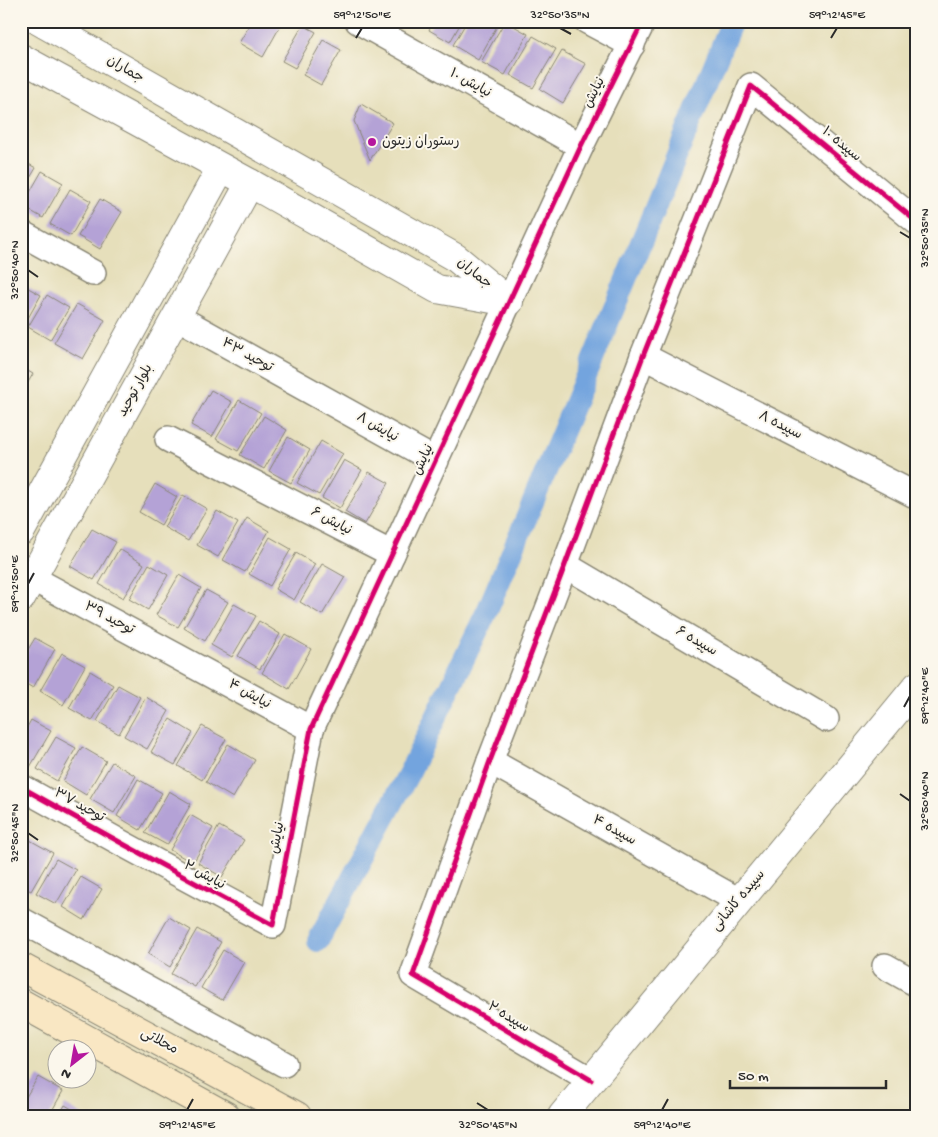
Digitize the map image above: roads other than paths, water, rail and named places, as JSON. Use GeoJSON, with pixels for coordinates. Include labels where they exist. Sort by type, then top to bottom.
{"type":"FeatureCollection","features":[{"type":"Feature","properties":{"kind":"main road","name":"محلاتی"},"geometry":{"type":"LineString","coordinates":[[21,968],[297,1116]]}},
{"type":"Feature","properties":{"kind":"main road"},"geometry":{"type":"LineString","coordinates":[[21,1003],[226,1116]]}},
{"type":"Feature","properties":{"kind":"street","name":"نیایش ۱۰"},"geometry":{"type":"LineString","coordinates":[[358,21],[581,146]]}},
{"type":"Feature","properties":{"kind":"street"},"geometry":{"type":"LineString","coordinates":[[587,21],[632,45]]}},
{"type":"Feature","properties":{"kind":"street","name":"نیایش"},"geometry":{"type":"LineString","coordinates":[[273,925],[311,729],[581,146],[643,21]]}},
{"type":"Feature","properties":{"kind":"street","name":"جماران"},"geometry":{"type":"LineString","coordinates":[[44,22],[456,258],[509,302]]}},
{"type":"Feature","properties":{"kind":"street","name":"جماران"},"geometry":{"type":"LineString","coordinates":[[21,58],[437,289],[509,302]]}},
{"type":"Feature","properties":{"kind":"street","name":"سپیده ۱۰"},"geometry":{"type":"LineString","coordinates":[[643,356],[751,86],[917,222]]}},
{"type":"Feature","properties":{"kind":"street"},"geometry":{"type":"LineString","coordinates":[[21,531],[221,168]]}},
{"type":"Feature","properties":{"kind":"street","name":"بلوار توحید"},"geometry":{"type":"LineString","coordinates":[[27,588],[250,184]]}},
{"type":"Feature","properties":{"kind":"street"},"geometry":{"type":"LineString","coordinates":[[21,233],[93,273]]}},
{"type":"Feature","properties":{"kind":"street","name":"توحید ۴۳"},"geometry":{"type":"LineString","coordinates":[[176,317],[318,394]]}},
{"type":"Feature","properties":{"kind":"street"},"geometry":{"type":"LineString","coordinates":[[490,761],[643,356]]}},
{"type":"Feature","properties":{"kind":"street","name":"سپیده ۸"},"geometry":{"type":"LineString","coordinates":[[643,356],[916,493]]}},
{"type":"Feature","properties":{"kind":"street","name":"نیایش ۸"},"geometry":{"type":"LineString","coordinates":[[318,394],[436,461]]}},
{"type":"Feature","properties":{"kind":"street","name":"نیایش ۶"},"geometry":{"type":"LineString","coordinates":[[168,439],[392,554]]}},
{"type":"Feature","properties":{"kind":"street","name":"سپیده ۶"},"geometry":{"type":"LineString","coordinates":[[565,565],[826,719]]}},
{"type":"Feature","properties":{"kind":"street","name":"توحید ۳۹"},"geometry":{"type":"LineString","coordinates":[[27,588],[186,660]]}},
{"type":"Feature","properties":{"kind":"street","name":"نیایش ۴"},"geometry":{"type":"LineString","coordinates":[[186,660],[311,729]]}},
{"type":"Feature","properties":{"kind":"street","name":"سپیده کاشانی"},"geometry":{"type":"LineString","coordinates":[[562,1116],[917,686]]}},
{"type":"Feature","properties":{"kind":"street","name":"سپیده ۴"},"geometry":{"type":"LineString","coordinates":[[490,761],[740,901]]}},
{"type":"Feature","properties":{"kind":"street","name":"سپیده ۲"},"geometry":{"type":"LineString","coordinates":[[490,761],[413,975],[591,1080]]}},
{"type":"Feature","properties":{"kind":"street","name":"توحید ۳۷"},"geometry":{"type":"LineString","coordinates":[[21,787],[125,845]]}},
{"type":"Feature","properties":{"kind":"street","name":"نیایش ۲"},"geometry":{"type":"LineString","coordinates":[[125,845],[273,925]]}},
{"type":"Feature","properties":{"kind":"street"},"geometry":{"type":"LineString","coordinates":[[21,920],[284,1064]]}},
{"type":"Feature","properties":{"kind":"street"},"geometry":{"type":"LineString","coordinates":[[885,966],[917,984]]}},
{"type":"Feature","properties":{"kind":"waterway"},"geometry":{"type":"LineString","coordinates":[[318,941],[410,771],[488,609],[732,21]]}},
{"type":"Feature","properties":{"kind":"place","name":"رستوران زیتون"},"geometry":{"type":"Point","coordinates":[372,142]}}]}
